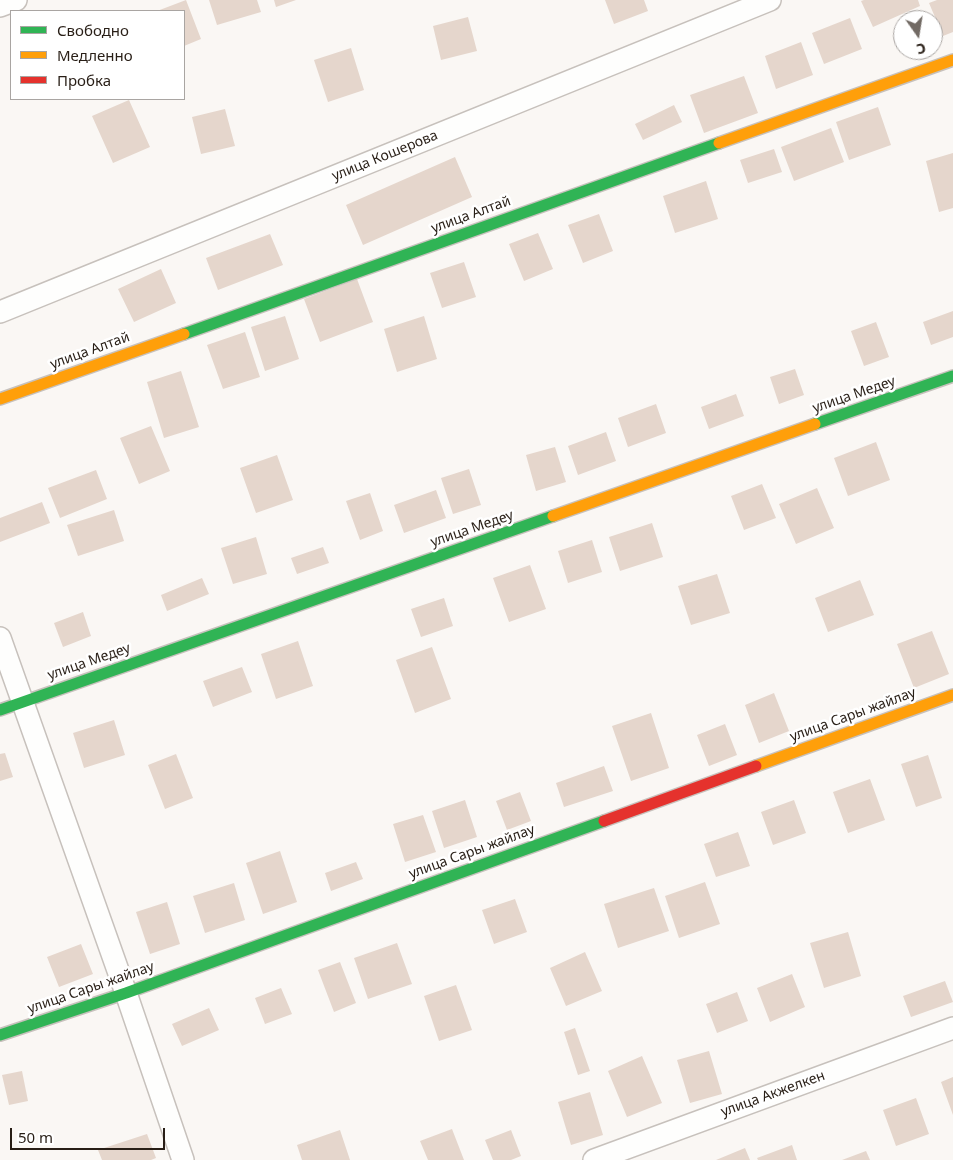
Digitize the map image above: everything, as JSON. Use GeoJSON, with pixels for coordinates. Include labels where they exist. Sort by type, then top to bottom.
{"type":"FeatureCollection","features":[{"type":"Feature","properties":{"kind":"street"},"geometry":{"type":"LineString","coordinates":[[0,6],[16,0]]}},
{"type":"Feature","properties":{"kind":"street","name":"улица Кошерова"},"geometry":{"type":"LineString","coordinates":[[0,312],[770,0]]}},
{"type":"Feature","properties":{"kind":"street","name":"улица Алтай"},"geometry":{"type":"LineString","coordinates":[[0,399],[953,60]]}},
{"type":"Feature","properties":{"kind":"street","name":"улица Медеу"},"geometry":{"type":"LineString","coordinates":[[0,710],[953,376]]}},
{"type":"Feature","properties":{"kind":"street"},"geometry":{"type":"LineString","coordinates":[[0,638],[183,1160]]}},
{"type":"Feature","properties":{"kind":"street","name":"улица Сары жайлау"},"geometry":{"type":"LineString","coordinates":[[0,1034],[126,993],[953,695]]}},
{"type":"Feature","properties":{"kind":"street","name":"улица Акжелкен"},"geometry":{"type":"LineString","coordinates":[[594,1160],[953,1028]]}},
{"type":"Feature","properties":{"kind":"building"},"geometry":{"type":"Polygon","coordinates":[[[186,0],[201,39],[185,46],[185,10],[160,10],[186,0]]]}},
{"type":"Feature","properties":{"kind":"building"},"geometry":{"type":"Polygon","coordinates":[[[209,0],[257,0],[261,12],[217,25],[209,0]]]}},
{"type":"Feature","properties":{"kind":"building"},"geometry":{"type":"Polygon","coordinates":[[[274,0],[296,0],[276,7],[274,0]]]}},
{"type":"Feature","properties":{"kind":"building"},"geometry":{"type":"Polygon","coordinates":[[[605,0],[644,0],[648,11],[614,24],[605,0]]]}},
{"type":"Feature","properties":{"kind":"building"},"geometry":{"type":"Polygon","coordinates":[[[918,0],[920,6],[911,10],[893,10],[893,18],[873,27],[861,1],[918,0]]]}},
{"type":"Feature","properties":{"kind":"building"},"geometry":{"type":"Polygon","coordinates":[[[937,0],[953,0],[953,32],[943,36],[943,10],[932,10],[929,3],[937,0]]]}},
{"type":"Feature","properties":{"kind":"building"},"geometry":{"type":"Polygon","coordinates":[[[468,17],[477,51],[441,60],[433,26],[468,17]]]}},
{"type":"Feature","properties":{"kind":"building"},"geometry":{"type":"Polygon","coordinates":[[[850,18],[862,49],[824,64],[812,33],[850,18]]]}},
{"type":"Feature","properties":{"kind":"building"},"geometry":{"type":"Polygon","coordinates":[[[801,42],[813,75],[776,89],[765,56],[801,42]]]}},
{"type":"Feature","properties":{"kind":"building"},"geometry":{"type":"Polygon","coordinates":[[[351,48],[364,90],[328,102],[314,60],[351,48]]]}},
{"type":"Feature","properties":{"kind":"building"},"geometry":{"type":"Polygon","coordinates":[[[744,76],[758,113],[704,133],[690,95],[744,76]]]}},
{"type":"Feature","properties":{"kind":"building"},"geometry":{"type":"Polygon","coordinates":[[[129,100],[150,147],[113,163],[92,116],[129,100]]]}},
{"type":"Feature","properties":{"kind":"building"},"geometry":{"type":"Polygon","coordinates":[[[674,105],[682,122],[643,140],[635,124],[674,105]]]}},
{"type":"Feature","properties":{"kind":"building"},"geometry":{"type":"Polygon","coordinates":[[[878,107],[891,145],[849,160],[836,122],[878,107]]]}},
{"type":"Feature","properties":{"kind":"building"},"geometry":{"type":"Polygon","coordinates":[[[225,109],[235,146],[201,154],[192,117],[225,109]]]}},
{"type":"Feature","properties":{"kind":"building"},"geometry":{"type":"Polygon","coordinates":[[[831,128],[844,162],[794,181],[781,147],[831,128]]]}},
{"type":"Feature","properties":{"kind":"building"},"geometry":{"type":"Polygon","coordinates":[[[774,149],[782,172],[748,183],[740,160],[774,149]]]}},
{"type":"Feature","properties":{"kind":"building"},"geometry":{"type":"Polygon","coordinates":[[[953,153],[953,208],[939,212],[926,161],[953,153]]]}},
{"type":"Feature","properties":{"kind":"building"},"geometry":{"type":"Polygon","coordinates":[[[455,157],[472,197],[363,245],[346,205],[455,157]]]}},
{"type":"Feature","properties":{"kind":"building"},"geometry":{"type":"Polygon","coordinates":[[[706,181],[718,219],[675,233],[663,196],[706,181]]]}},
{"type":"Feature","properties":{"kind":"building"},"geometry":{"type":"Polygon","coordinates":[[[599,214],[613,251],[583,263],[568,225],[599,214]]]}},
{"type":"Feature","properties":{"kind":"building"},"geometry":{"type":"Polygon","coordinates":[[[538,233],[553,269],[524,281],[509,244],[538,233]]]}},
{"type":"Feature","properties":{"kind":"building"},"geometry":{"type":"Polygon","coordinates":[[[270,234],[283,265],[218,290],[206,258],[270,234]]]}},
{"type":"Feature","properties":{"kind":"building"},"geometry":{"type":"Polygon","coordinates":[[[464,262],[476,297],[442,308],[430,273],[464,262]]]}},
{"type":"Feature","properties":{"kind":"building"},"geometry":{"type":"Polygon","coordinates":[[[161,269],[176,303],[134,322],[118,289],[161,269]]]}},
{"type":"Feature","properties":{"kind":"building"},"geometry":{"type":"Polygon","coordinates":[[[357,279],[373,322],[320,342],[304,299],[357,279]]]}},
{"type":"Feature","properties":{"kind":"building"},"geometry":{"type":"Polygon","coordinates":[[[953,311],[953,337],[931,345],[923,322],[953,311]]]}},
{"type":"Feature","properties":{"kind":"building"},"geometry":{"type":"Polygon","coordinates":[[[285,316],[299,359],[265,371],[251,327],[285,316]]]}},
{"type":"Feature","properties":{"kind":"building"},"geometry":{"type":"Polygon","coordinates":[[[424,316],[437,359],[397,372],[384,329],[424,316]]]}},
{"type":"Feature","properties":{"kind":"building"},"geometry":{"type":"Polygon","coordinates":[[[876,322],[889,357],[864,366],[851,331],[876,322]]]}},
{"type":"Feature","properties":{"kind":"building"},"geometry":{"type":"Polygon","coordinates":[[[245,332],[260,377],[223,389],[207,345],[245,332]]]}},
{"type":"Feature","properties":{"kind":"building"},"geometry":{"type":"Polygon","coordinates":[[[795,369],[804,395],[779,404],[770,377],[795,369]]]}},
{"type":"Feature","properties":{"kind":"building"},"geometry":{"type":"Polygon","coordinates":[[[181,371],[199,427],[164,438],[147,382],[181,371]]]}},
{"type":"Feature","properties":{"kind":"building"},"geometry":{"type":"Polygon","coordinates":[[[736,394],[744,416],[709,429],[701,407],[736,394]]]}},
{"type":"Feature","properties":{"kind":"building"},"geometry":{"type":"Polygon","coordinates":[[[656,404],[666,433],[628,447],[618,418],[656,404]]]}},
{"type":"Feature","properties":{"kind":"building"},"geometry":{"type":"Polygon","coordinates":[[[151,426],[170,471],[139,484],[120,438],[151,426]]]}},
{"type":"Feature","properties":{"kind":"building"},"geometry":{"type":"Polygon","coordinates":[[[606,432],[616,461],[578,475],[568,446],[606,432]]]}},
{"type":"Feature","properties":{"kind":"building"},"geometry":{"type":"Polygon","coordinates":[[[876,442],[890,480],[848,496],[834,458],[876,442]]]}},
{"type":"Feature","properties":{"kind":"building"},"geometry":{"type":"Polygon","coordinates":[[[555,447],[566,482],[536,491],[526,455],[555,447]]]}},
{"type":"Feature","properties":{"kind":"building"},"geometry":{"type":"Polygon","coordinates":[[[277,455],[293,500],[256,513],[240,468],[277,455]]]}},
{"type":"Feature","properties":{"kind":"building"},"geometry":{"type":"Polygon","coordinates":[[[469,469],[481,505],[453,514],[441,478],[469,469]]]}},
{"type":"Feature","properties":{"kind":"building"},"geometry":{"type":"Polygon","coordinates":[[[96,470],[107,499],[60,518],[48,488],[96,470]]]}},
{"type":"Feature","properties":{"kind":"building"},"geometry":{"type":"Polygon","coordinates":[[[762,484],[776,518],[744,530],[731,496],[762,484]]]}},
{"type":"Feature","properties":{"kind":"building"},"geometry":{"type":"Polygon","coordinates":[[[817,488],[834,528],[796,544],[779,504],[817,488]]]}},
{"type":"Feature","properties":{"kind":"building"},"geometry":{"type":"Polygon","coordinates":[[[436,490],[446,518],[404,533],[394,505],[436,490]]]}},
{"type":"Feature","properties":{"kind":"building"},"geometry":{"type":"Polygon","coordinates":[[[370,493],[383,531],[360,540],[346,501],[370,493]]]}},
{"type":"Feature","properties":{"kind":"building"},"geometry":{"type":"Polygon","coordinates":[[[42,502],[50,523],[0,542],[0,518],[42,502]]]}},
{"type":"Feature","properties":{"kind":"building"},"geometry":{"type":"Polygon","coordinates":[[[114,510],[124,541],[78,556],[67,525],[114,510]]]}},
{"type":"Feature","properties":{"kind":"building"},"geometry":{"type":"Polygon","coordinates":[[[652,523],[663,557],[620,571],[609,537],[652,523]]]}},
{"type":"Feature","properties":{"kind":"building"},"geometry":{"type":"Polygon","coordinates":[[[256,537],[267,574],[233,584],[221,548],[256,537]]]}},
{"type":"Feature","properties":{"kind":"building"},"geometry":{"type":"Polygon","coordinates":[[[592,540],[602,572],[568,583],[558,551],[592,540]]]}},
{"type":"Feature","properties":{"kind":"building"},"geometry":{"type":"Polygon","coordinates":[[[323,547],[329,563],[297,574],[291,558],[323,547]]]}},
{"type":"Feature","properties":{"kind":"building"},"geometry":{"type":"Polygon","coordinates":[[[530,565],[546,609],[509,622],[493,578],[530,565]]]}},
{"type":"Feature","properties":{"kind":"building"},"geometry":{"type":"Polygon","coordinates":[[[717,574],[730,613],[691,625],[678,586],[717,574]]]}},
{"type":"Feature","properties":{"kind":"building"},"geometry":{"type":"Polygon","coordinates":[[[202,578],[209,594],[167,611],[161,595],[202,578]]]}},
{"type":"Feature","properties":{"kind":"building"},"geometry":{"type":"Polygon","coordinates":[[[860,580],[874,615],[828,632],[815,598],[860,580]]]}},
{"type":"Feature","properties":{"kind":"building"},"geometry":{"type":"Polygon","coordinates":[[[444,598],[453,626],[421,637],[411,609],[444,598]]]}},
{"type":"Feature","properties":{"kind":"building"},"geometry":{"type":"Polygon","coordinates":[[[83,612],[91,636],[63,647],[54,623],[83,612]]]}},
{"type":"Feature","properties":{"kind":"building"},"geometry":{"type":"Polygon","coordinates":[[[932,631],[949,674],[914,688],[897,644],[932,631]]]}},
{"type":"Feature","properties":{"kind":"building"},"geometry":{"type":"Polygon","coordinates":[[[298,641],[313,686],[276,699],[261,654],[298,641]]]}},
{"type":"Feature","properties":{"kind":"building"},"geometry":{"type":"Polygon","coordinates":[[[432,647],[451,699],[415,713],[396,660],[432,647]]]}},
{"type":"Feature","properties":{"kind":"building"},"geometry":{"type":"Polygon","coordinates":[[[242,667],[252,692],[213,707],[203,681],[242,667]]]}},
{"type":"Feature","properties":{"kind":"building"},"geometry":{"type":"Polygon","coordinates":[[[774,693],[789,731],[759,743],[745,705],[774,693]]]}},
{"type":"Feature","properties":{"kind":"building"},"geometry":{"type":"Polygon","coordinates":[[[651,713],[669,768],[631,781],[612,726],[651,713]]]}},
{"type":"Feature","properties":{"kind":"building"},"geometry":{"type":"Polygon","coordinates":[[[114,720],[125,755],[84,768],[73,733],[114,720]]]}},
{"type":"Feature","properties":{"kind":"building"},"geometry":{"type":"Polygon","coordinates":[[[725,724],[737,755],[709,766],[697,735],[725,724]]]}},
{"type":"Feature","properties":{"kind":"building"},"geometry":{"type":"Polygon","coordinates":[[[5,753],[13,777],[0,781],[0,754],[5,753]]]}},
{"type":"Feature","properties":{"kind":"building"},"geometry":{"type":"Polygon","coordinates":[[[176,754],[193,798],[165,809],[148,765],[176,754]]]}},
{"type":"Feature","properties":{"kind":"building"},"geometry":{"type":"Polygon","coordinates":[[[928,755],[942,798],[916,807],[901,764],[928,755]]]}},
{"type":"Feature","properties":{"kind":"building"},"geometry":{"type":"Polygon","coordinates":[[[604,766],[613,791],[564,807],[556,783],[604,766]]]}},
{"type":"Feature","properties":{"kind":"building"},"geometry":{"type":"Polygon","coordinates":[[[870,779],[885,820],[848,833],[833,792],[870,779]]]}},
{"type":"Feature","properties":{"kind":"building"},"geometry":{"type":"Polygon","coordinates":[[[520,792],[531,821],[507,830],[496,801],[520,792]]]}},
{"type":"Feature","properties":{"kind":"building"},"geometry":{"type":"Polygon","coordinates":[[[465,800],[477,837],[444,848],[432,811],[465,800]]]}},
{"type":"Feature","properties":{"kind":"building"},"geometry":{"type":"Polygon","coordinates":[[[794,800],[806,833],[773,845],[761,812],[794,800]]]}},
{"type":"Feature","properties":{"kind":"building"},"geometry":{"type":"Polygon","coordinates":[[[423,815],[436,852],[405,862],[393,824],[423,815]]]}},
{"type":"Feature","properties":{"kind":"building"},"geometry":{"type":"Polygon","coordinates":[[[738,832],[750,866],[716,877],[704,844],[738,832]]]}},
{"type":"Feature","properties":{"kind":"building"},"geometry":{"type":"Polygon","coordinates":[[[280,851],[297,902],[263,914],[246,863],[280,851]]]}},
{"type":"Feature","properties":{"kind":"building"},"geometry":{"type":"Polygon","coordinates":[[[356,862],[363,879],[331,891],[325,873],[356,862]]]}},
{"type":"Feature","properties":{"kind":"building"},"geometry":{"type":"Polygon","coordinates":[[[705,882],[720,924],[679,938],[665,896],[705,882]]]}},
{"type":"Feature","properties":{"kind":"building"},"geometry":{"type":"Polygon","coordinates":[[[234,883],[245,920],[205,933],[193,896],[234,883]]]}},
{"type":"Feature","properties":{"kind":"building"},"geometry":{"type":"Polygon","coordinates":[[[654,888],[669,931],[618,948],[604,904],[654,888]]]}},
{"type":"Feature","properties":{"kind":"building"},"geometry":{"type":"Polygon","coordinates":[[[515,899],[527,932],[494,944],[482,910],[515,899]]]}},
{"type":"Feature","properties":{"kind":"building"},"geometry":{"type":"Polygon","coordinates":[[[167,902],[180,944],[150,954],[136,912],[167,902]]]}},
{"type":"Feature","properties":{"kind":"building"},"geometry":{"type":"Polygon","coordinates":[[[848,932],[861,976],[824,988],[810,943],[848,932]]]}},
{"type":"Feature","properties":{"kind":"building"},"geometry":{"type":"Polygon","coordinates":[[[397,943],[412,984],[368,999],[354,958],[397,943]]]}},
{"type":"Feature","properties":{"kind":"building"},"geometry":{"type":"Polygon","coordinates":[[[81,944],[93,974],[59,987],[47,957],[81,944]]]}},
{"type":"Feature","properties":{"kind":"building"},"geometry":{"type":"Polygon","coordinates":[[[585,952],[602,991],[566,1006],[550,968],[585,952]]]}},
{"type":"Feature","properties":{"kind":"building"},"geometry":{"type":"Polygon","coordinates":[[[340,962],[356,1003],[334,1012],[318,970],[340,962]]]}},
{"type":"Feature","properties":{"kind":"building"},"geometry":{"type":"Polygon","coordinates":[[[792,974],[805,1007],[770,1022],[757,988],[792,974]]]}},
{"type":"Feature","properties":{"kind":"building"},"geometry":{"type":"Polygon","coordinates":[[[945,981],[953,1002],[911,1017],[903,996],[945,981]]]}},
{"type":"Feature","properties":{"kind":"building"},"geometry":{"type":"Polygon","coordinates":[[[456,985],[472,1030],[439,1041],[424,996],[456,985]]]}},
{"type":"Feature","properties":{"kind":"building"},"geometry":{"type":"Polygon","coordinates":[[[281,988],[292,1014],[265,1024],[255,998],[281,988]]]}},
{"type":"Feature","properties":{"kind":"building"},"geometry":{"type":"Polygon","coordinates":[[[737,992],[748,1021],[717,1033],[706,1004],[737,992]]]}},
{"type":"Feature","properties":{"kind":"building"},"geometry":{"type":"Polygon","coordinates":[[[209,1008],[219,1030],[182,1046],[172,1024],[209,1008]]]}},
{"type":"Feature","properties":{"kind":"building"},"geometry":{"type":"Polygon","coordinates":[[[575,1028],[590,1071],[578,1075],[564,1032],[575,1028]]]}},
{"type":"Feature","properties":{"kind":"building"},"geometry":{"type":"Polygon","coordinates":[[[709,1051],[722,1094],[690,1103],[677,1060],[709,1051]]]}},
{"type":"Feature","properties":{"kind":"building"},"geometry":{"type":"Polygon","coordinates":[[[642,1056],[662,1103],[627,1117],[608,1071],[642,1056]]]}},
{"type":"Feature","properties":{"kind":"building"},"geometry":{"type":"Polygon","coordinates":[[[22,1071],[28,1101],[9,1105],[2,1075],[22,1071]]]}},
{"type":"Feature","properties":{"kind":"building"},"geometry":{"type":"Polygon","coordinates":[[[953,1077],[953,1115],[941,1082],[953,1077]]]}},
{"type":"Feature","properties":{"kind":"building"},"geometry":{"type":"Polygon","coordinates":[[[590,1092],[603,1135],[571,1145],[558,1102],[590,1092]]]}},
{"type":"Feature","properties":{"kind":"building"},"geometry":{"type":"Polygon","coordinates":[[[916,1098],[929,1134],[896,1146],[883,1110],[916,1098]]]}},
{"type":"Feature","properties":{"kind":"building"},"geometry":{"type":"Polygon","coordinates":[[[452,1129],[464,1160],[428,1160],[420,1141],[452,1129]]]}},
{"type":"Feature","properties":{"kind":"building"},"geometry":{"type":"Polygon","coordinates":[[[340,1130],[350,1160],[302,1160],[297,1145],[340,1130]]]}},
{"type":"Feature","properties":{"kind":"building"},"geometry":{"type":"Polygon","coordinates":[[[511,1130],[521,1156],[511,1160],[493,1160],[485,1140],[511,1130]]]}},
{"type":"Feature","properties":{"kind":"building"},"geometry":{"type":"Polygon","coordinates":[[[147,1134],[156,1158],[151,1160],[102,1160],[98,1150],[147,1134]]]}},
{"type":"Feature","properties":{"kind":"building"},"geometry":{"type":"Polygon","coordinates":[[[792,1145],[797,1160],[758,1160],[757,1158],[792,1145]]]}},
{"type":"Feature","properties":{"kind":"building"},"geometry":{"type":"Polygon","coordinates":[[[745,1148],[750,1160],[716,1160],[745,1148]]]}},
{"type":"Feature","properties":{"kind":"building"},"geometry":{"type":"Polygon","coordinates":[[[866,1151],[870,1160],[842,1160],[866,1151]]]}},
{"type":"Feature","properties":{"kind":"traffic: fast"},"geometry":{"type":"LineString","coordinates":[[184,334],[719,143]]}},
{"type":"Feature","properties":{"kind":"traffic: fast"},"geometry":{"type":"LineString","coordinates":[[815,424],[953,376]]}},
{"type":"Feature","properties":{"kind":"traffic: fast"},"geometry":{"type":"LineString","coordinates":[[0,710],[553,516]]}},
{"type":"Feature","properties":{"kind":"traffic: fast"},"geometry":{"type":"LineString","coordinates":[[0,1035],[126,993],[604,821]]}},
{"type":"Feature","properties":{"kind":"traffic: slow"},"geometry":{"type":"LineString","coordinates":[[719,143],[953,60]]}},
{"type":"Feature","properties":{"kind":"traffic: slow"},"geometry":{"type":"LineString","coordinates":[[0,399],[184,334]]}},
{"type":"Feature","properties":{"kind":"traffic: slow"},"geometry":{"type":"LineString","coordinates":[[553,516],[815,424]]}},
{"type":"Feature","properties":{"kind":"traffic: slow"},"geometry":{"type":"LineString","coordinates":[[756,766],[953,695]]}},
{"type":"Feature","properties":{"kind":"traffic: jam"},"geometry":{"type":"LineString","coordinates":[[604,821],[756,766]]}}]}
